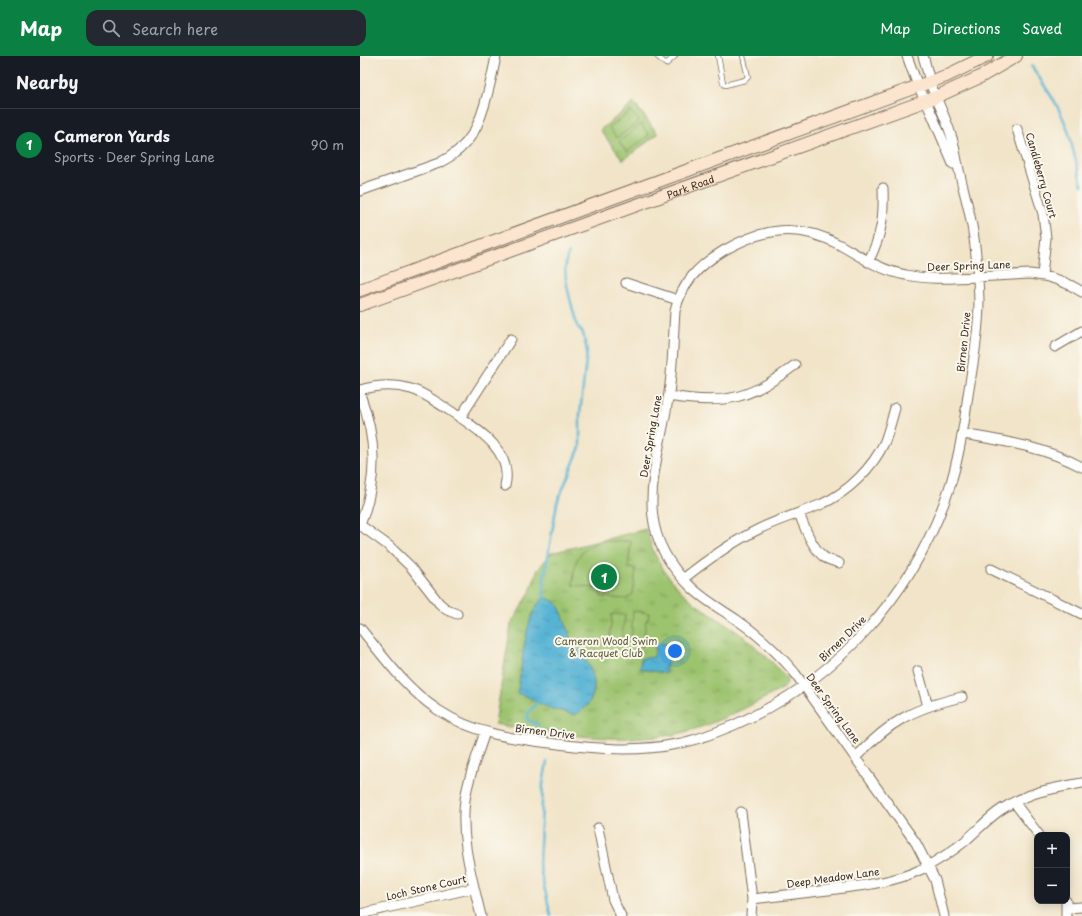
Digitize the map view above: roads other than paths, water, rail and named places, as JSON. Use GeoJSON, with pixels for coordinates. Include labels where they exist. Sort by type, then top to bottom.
{"type":"FeatureCollection","features":[{"type":"Feature","properties":{"kind":"main road","name":"Park Road"},"geometry":{"type":"LineString","coordinates":[[360,290],[930,82],[958,71],[987,56]]}},
{"type":"Feature","properties":{"kind":"main road","name":"Park Road"},"geometry":{"type":"LineString","coordinates":[[360,305],[931,99],[980,77],[1016,56]]}},
{"type":"Feature","properties":{"kind":"street"},"geometry":{"type":"LineString","coordinates":[[360,190],[439,163],[449,158],[463,147],[472,136],[484,109],[496,56]]}},
{"type":"Feature","properties":{"kind":"street","name":"Birnen Drive"},"geometry":{"type":"LineString","coordinates":[[907,56],[918,86],[931,99]]}},
{"type":"Feature","properties":{"kind":"street","name":"Birnen Drive"},"geometry":{"type":"LineString","coordinates":[[360,628],[399,676],[423,699],[456,720],[485,732],[510,738],[599,749],[656,748],[678,744],[711,734],[747,719],[780,702],[804,686],[834,662],[864,633],[887,606],[912,570],[926,545],[940,511],[953,475],[963,434],[976,338],[979,300],[972,225],[964,192],[931,99],[930,82],[923,56]]}},
{"type":"Feature","properties":{"kind":"street","name":"Candleberry Court"},"geometry":{"type":"LineString","coordinates":[[1017,129],[1043,214],[1046,238],[1042,275]]}},
{"type":"Feature","properties":{"kind":"street"},"geometry":{"type":"LineString","coordinates":[[868,262],[875,249],[882,227],[884,212],[883,188]]}},
{"type":"Feature","properties":{"kind":"street","name":"Deer Spring Lane"},"geometry":{"type":"LineString","coordinates":[[944,916],[940,897],[928,866],[916,843],[856,757],[785,661],[769,645],[738,620],[704,598],[683,579],[669,561],[661,547],[656,532],[651,503],[652,479],[669,396],[675,311],[678,300],[685,286],[693,274],[708,260],[743,240],[761,233],[784,230],[806,232],[830,240],[868,262],[891,271],[920,278],[939,279],[977,276],[1042,275],[1067,282],[1082,292]]}},
{"type":"Feature","properties":{"kind":"street"},"geometry":{"type":"LineString","coordinates":[[626,283],[678,300]]}},
{"type":"Feature","properties":{"kind":"street"},"geometry":{"type":"LineString","coordinates":[[1055,347],[1082,331]]}},
{"type":"Feature","properties":{"kind":"street"},"geometry":{"type":"LineString","coordinates":[[460,418],[511,339]]}},
{"type":"Feature","properties":{"kind":"street"},"geometry":{"type":"LineString","coordinates":[[669,396],[709,400],[730,398],[766,386],[795,365]]}},
{"type":"Feature","properties":{"kind":"street"},"geometry":{"type":"LineString","coordinates":[[360,390],[385,385],[398,386],[427,396],[487,437],[501,454],[505,462],[507,472],[505,486]]}},
{"type":"Feature","properties":{"kind":"street"},"geometry":{"type":"LineString","coordinates":[[360,394],[371,430],[374,459],[373,480],[360,525],[389,546],[411,567],[446,610],[457,614]]}},
{"type":"Feature","properties":{"kind":"street"},"geometry":{"type":"LineString","coordinates":[[683,579],[735,542],[768,524],[832,499],[845,490],[872,463],[885,442],[895,408]]}},
{"type":"Feature","properties":{"kind":"street"},"geometry":{"type":"LineString","coordinates":[[963,434],[1026,445],[1081,463]]}},
{"type":"Feature","properties":{"kind":"street"},"geometry":{"type":"LineString","coordinates":[[799,513],[812,542],[824,556],[839,563]]}},
{"type":"Feature","properties":{"kind":"street"},"geometry":{"type":"LineString","coordinates":[[990,569],[1082,614]]}},
{"type":"Feature","properties":{"kind":"street"},"geometry":{"type":"LineString","coordinates":[[918,671],[928,706]]}},
{"type":"Feature","properties":{"kind":"street"},"geometry":{"type":"LineString","coordinates":[[856,757],[883,731],[898,720],[928,706],[962,697]]}},
{"type":"Feature","properties":{"kind":"street"},"geometry":{"type":"LineString","coordinates":[[480,916],[465,846],[463,818],[469,781],[485,732]]}},
{"type":"Feature","properties":{"kind":"street","name":"Deep Meadow Lane"},"geometry":{"type":"LineString","coordinates":[[752,899],[856,886],[901,877],[928,866],[965,841],[990,818],[1014,802],[1033,793],[1082,782]]}},
{"type":"Feature","properties":{"kind":"street"},"geometry":{"type":"LineString","coordinates":[[1014,802],[1037,832]]}},
{"type":"Feature","properties":{"kind":"street"},"geometry":{"type":"LineString","coordinates":[[741,812],[752,899],[751,916]]}},
{"type":"Feature","properties":{"kind":"street"},"geometry":{"type":"LineString","coordinates":[[598,828],[613,900],[621,916]]}},
{"type":"Feature","properties":{"kind":"street","name":"Loch Stone Court"},"geometry":{"type":"LineString","coordinates":[[360,914],[474,888]]}},
{"type":"Feature","properties":{"kind":"street"},"geometry":{"type":"LineString","coordinates":[[1066,908],[1082,907]]}},
{"type":"Feature","properties":{"kind":"lane"},"geometry":{"type":"LineString","coordinates":[[657,56],[666,64],[674,56]]}},
{"type":"Feature","properties":{"kind":"lane"},"geometry":{"type":"LineString","coordinates":[[718,56],[723,83],[725,85],[745,80],[748,77],[743,56]]}},
{"type":"Feature","properties":{"kind":"water"},"geometry":{"type":"Polygon","coordinates":[[[544,598],[551,599],[556,603],[562,614],[571,639],[589,666],[593,677],[594,690],[590,701],[575,715],[546,707],[526,696],[517,693],[528,629],[537,606],[544,598]]]}},
{"type":"Feature","properties":{"kind":"water"},"geometry":{"type":"Polygon","coordinates":[[[656,643],[670,645],[676,652],[675,659],[668,658],[665,673],[640,669],[641,659],[654,657],[656,643]]]}},
{"type":"Feature","properties":{"kind":"waterway"},"geometry":{"type":"LineString","coordinates":[[1031,65],[1055,102],[1068,130],[1082,185]]}},
{"type":"Feature","properties":{"kind":"waterway"},"geometry":{"type":"LineString","coordinates":[[544,601],[544,579],[557,503],[580,447],[580,414],[587,351],[583,333],[577,326],[567,287],[565,268],[569,253]]}},
{"type":"Feature","properties":{"kind":"waterway"},"geometry":{"type":"LineString","coordinates":[[538,701],[528,713],[527,720],[539,725]]}},
{"type":"Feature","properties":{"kind":"waterway"},"geometry":{"type":"LineString","coordinates":[[547,762],[543,784],[539,865],[551,916]]}},
{"type":"Feature","properties":{"kind":"place","name":"Cameron Yards"},"geometry":{"type":"Point","coordinates":[604,577]}},
{"type":"Feature","properties":{"kind":"park label","name":"Cameron Wood Swim & Racquet Club"},"geometry":{"type":"Point","coordinates":[606,646]}}]}
